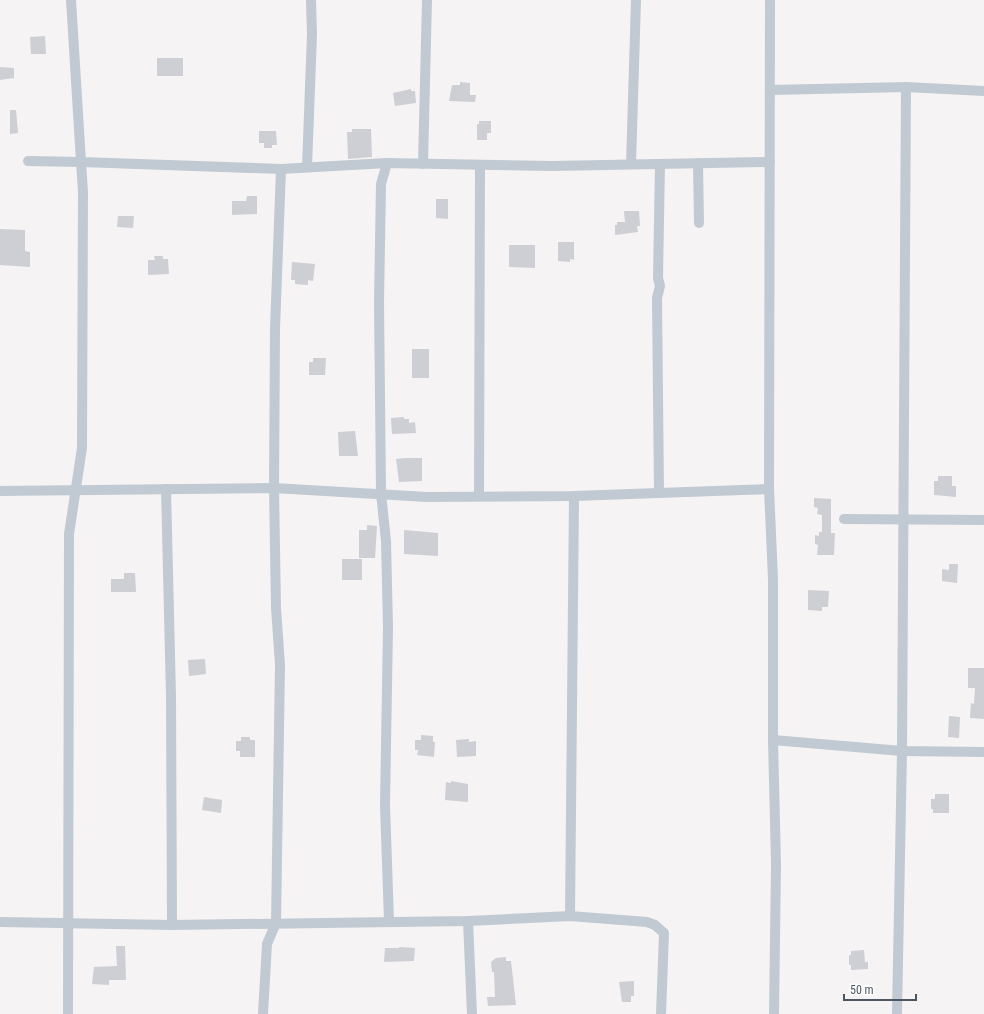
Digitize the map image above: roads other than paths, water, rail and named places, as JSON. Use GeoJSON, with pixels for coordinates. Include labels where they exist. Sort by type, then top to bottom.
{"type":"FeatureCollection","features":[{"type":"Feature","properties":{"kind":"street"},"geometry":{"type":"LineString","coordinates":[[68,1014],[69,534],[82,448],[83,417],[83,192],[71,0]]}},
{"type":"Feature","properties":{"kind":"street"},"geometry":{"type":"LineString","coordinates":[[307,167],[312,34],[310,0]]}},
{"type":"Feature","properties":{"kind":"street"},"geometry":{"type":"LineString","coordinates":[[423,164],[427,0]]}},
{"type":"Feature","properties":{"kind":"street"},"geometry":{"type":"LineString","coordinates":[[631,164],[636,0]]}},
{"type":"Feature","properties":{"kind":"street"},"geometry":{"type":"LineString","coordinates":[[770,0],[769,489],[773,579],[773,740],[776,864],[774,1014]]}},
{"type":"Feature","properties":{"kind":"street"},"geometry":{"type":"LineString","coordinates":[[770,90],[906,87],[984,91]]}},
{"type":"Feature","properties":{"kind":"street"},"geometry":{"type":"LineString","coordinates":[[897,1014],[902,751],[906,87]]}},
{"type":"Feature","properties":{"kind":"street"},"geometry":{"type":"LineString","coordinates":[[28,161],[281,169],[387,163],[480,165],[770,162]]}},
{"type":"Feature","properties":{"kind":"street"},"geometry":{"type":"LineString","coordinates":[[387,163],[381,184],[379,303],[381,494],[385,529],[387,596],[386,805],[389,921]]}},
{"type":"Feature","properties":{"kind":"street"},"geometry":{"type":"LineString","coordinates":[[698,163],[699,223]]}},
{"type":"Feature","properties":{"kind":"street"},"geometry":{"type":"LineString","coordinates":[[659,493],[657,298],[660,286],[658,278],[660,164]]}},
{"type":"Feature","properties":{"kind":"street"},"geometry":{"type":"LineString","coordinates":[[479,496],[480,165]]}},
{"type":"Feature","properties":{"kind":"street"},"geometry":{"type":"LineString","coordinates":[[263,1014],[267,944],[276,923],[280,665],[276,608],[274,488],[276,307],[281,169]]}},
{"type":"Feature","properties":{"kind":"street"},"geometry":{"type":"LineString","coordinates":[[0,491],[274,488],[427,497],[574,496],[769,489]]}},
{"type":"Feature","properties":{"kind":"street"},"geometry":{"type":"LineString","coordinates":[[166,490],[171,696],[172,925]]}},
{"type":"Feature","properties":{"kind":"street"},"geometry":{"type":"LineString","coordinates":[[570,916],[574,496]]}},
{"type":"Feature","properties":{"kind":"street"},"geometry":{"type":"LineString","coordinates":[[844,519],[904,521],[984,520]]}},
{"type":"Feature","properties":{"kind":"street"},"geometry":{"type":"LineString","coordinates":[[773,740],[902,751],[984,752]]}},
{"type":"Feature","properties":{"kind":"street"},"geometry":{"type":"LineString","coordinates":[[0,922],[172,925],[468,921],[570,916],[632,920],[655,925],[661,929],[665,937],[661,1014]]}},
{"type":"Feature","properties":{"kind":"street"},"geometry":{"type":"LineString","coordinates":[[468,921],[472,1014]]}}]}
